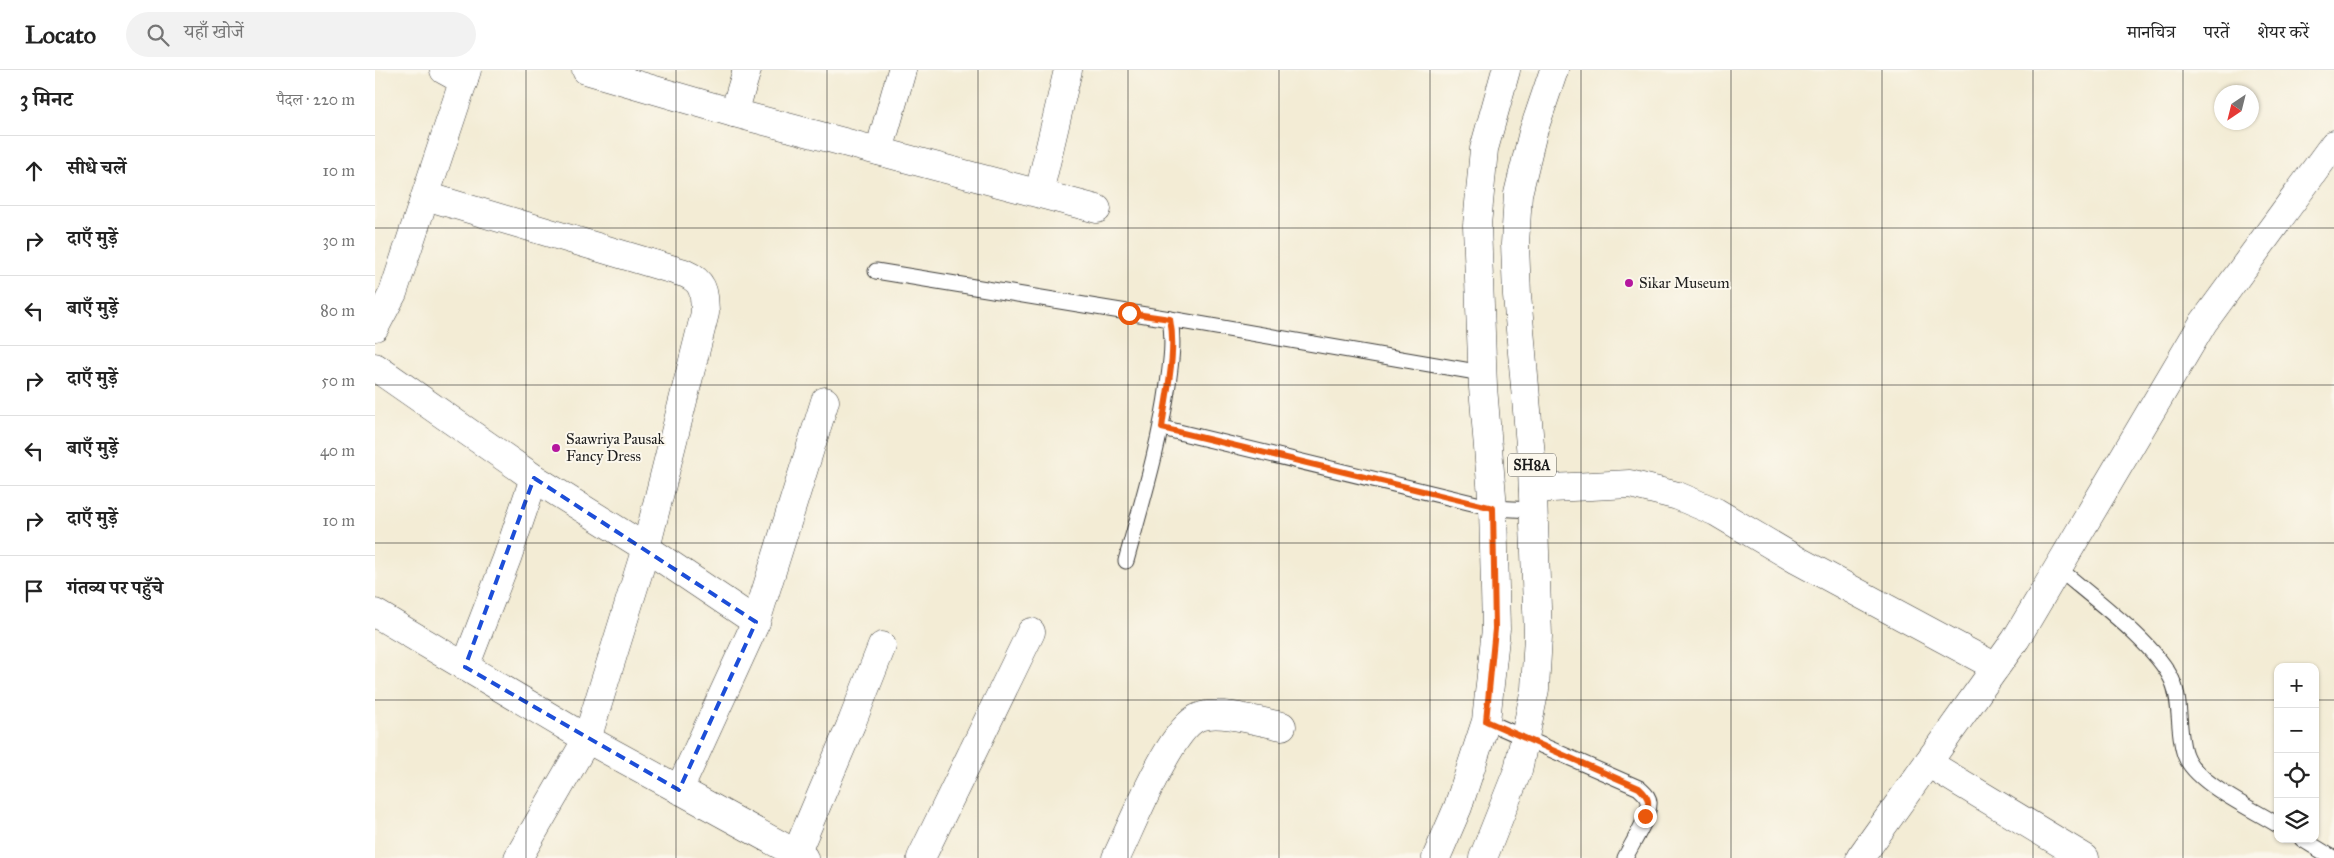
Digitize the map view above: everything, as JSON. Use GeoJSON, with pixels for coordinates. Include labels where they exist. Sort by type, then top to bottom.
{"type":"FeatureCollection","features":[{"type":"Feature","properties":{"kind":"street"},"geometry":{"type":"LineString","coordinates":[[586,70],[734,113],[1097,209]]}},
{"type":"Feature","properties":{"kind":"street"},"geometry":{"type":"LineString","coordinates":[[734,113],[747,70]]}},
{"type":"Feature","properties":{"kind":"street"},"geometry":{"type":"LineString","coordinates":[[879,151],[902,70]]}},
{"type":"Feature","properties":{"kind":"street"},"geometry":{"type":"LineString","coordinates":[[1039,193],[1068,70]]}},
{"type":"Feature","properties":{"kind":"street","name":"SH8A"},"geometry":{"type":"LineString","coordinates":[[1435,858],[1458,807],[1486,721],[1495,629],[1493,508],[1482,373],[1477,225],[1484,149],[1506,70]]}},
{"type":"Feature","properties":{"kind":"street","name":"SH8A"},"geometry":{"type":"LineString","coordinates":[[1483,858],[1515,779],[1526,739],[1535,689],[1538,636],[1533,500],[1515,244],[1518,194],[1533,132],[1554,70]]}},
{"type":"Feature","properties":{"kind":"street"},"geometry":{"type":"LineString","coordinates":[[375,327],[393,294],[426,196],[458,74]]}},
{"type":"Feature","properties":{"kind":"street"},"geometry":{"type":"LineString","coordinates":[[1860,858],[2017,639],[2203,323],[2334,144]]}},
{"type":"Feature","properties":{"kind":"street"},"geometry":{"type":"LineString","coordinates":[[426,196],[697,279],[704,293],[705,314],[646,548],[587,739],[518,858]]}},
{"type":"Feature","properties":{"kind":"street"},"geometry":{"type":"LineString","coordinates":[[375,367],[534,478],[646,548],[756,622]]}},
{"type":"Feature","properties":{"kind":"street"},"geometry":{"type":"LineString","coordinates":[[679,790],[756,622],[825,401]]}},
{"type":"Feature","properties":{"kind":"street"},"geometry":{"type":"LineString","coordinates":[[465,667],[507,558],[534,478]]}},
{"type":"Feature","properties":{"kind":"street"},"geometry":{"type":"LineString","coordinates":[[1533,500],[1629,484],[1678,496],[1716,512],[1797,560],[1996,667]]}},
{"type":"Feature","properties":{"kind":"street"},"geometry":{"type":"LineString","coordinates":[[375,613],[587,739],[800,856],[882,646]]}},
{"type":"Feature","properties":{"kind":"street"},"geometry":{"type":"LineString","coordinates":[[921,858],[1031,632]]}},
{"type":"Feature","properties":{"kind":"street"},"geometry":{"type":"LineString","coordinates":[[1116,858],[1170,746],[1184,729],[1199,717],[1220,714],[1282,726]]}},
{"type":"Feature","properties":{"kind":"street"},"geometry":{"type":"LineString","coordinates":[[1928,763],[2085,858]]}},
{"type":"Feature","properties":{"kind":"lane"},"geometry":{"type":"LineString","coordinates":[[876,271],[1482,373]]}},
{"type":"Feature","properties":{"kind":"lane"},"geometry":{"type":"LineString","coordinates":[[1126,560],[1162,428],[1172,352],[1173,334],[1170,319]]}},
{"type":"Feature","properties":{"kind":"lane"},"geometry":{"type":"LineString","coordinates":[[1162,428],[1493,508],[1533,500]]}},
{"type":"Feature","properties":{"kind":"lane"},"geometry":{"type":"LineString","coordinates":[[2058,568],[2149,647],[2172,680],[2185,755],[2197,772],[2221,790],[2274,823]]}},
{"type":"Feature","properties":{"kind":"lane"},"geometry":{"type":"LineString","coordinates":[[1486,721],[1639,788],[1647,796],[1650,805],[1625,858]]}},
{"type":"Feature","properties":{"kind":"lane"},"geometry":{"type":"LineString","coordinates":[[2309,843],[2333,858]]}},
{"type":"Feature","properties":{"kind":"highlighted area"},"geometry":{"type":"Polygon","coordinates":[[[534,478],[756,622],[679,790],[465,667],[534,478]]]}},
{"type":"Feature","properties":{"kind":"place","name":"Sikar Museum"},"geometry":{"type":"Point","coordinates":[1629,283]}},
{"type":"Feature","properties":{"kind":"place","name":"Saawriya Pausak Fancy Dress"},"geometry":{"type":"Point","coordinates":[556,448]}},
{"type":"Feature","properties":{"kind":"route"},"geometry":{"type":"LineString","coordinates":[[1129,313],[1170,319],[1173,334],[1172,352],[1162,428],[1493,508],[1495,629],[1486,721],[1639,788],[1647,796],[1650,805],[1645,816]]}}]}
